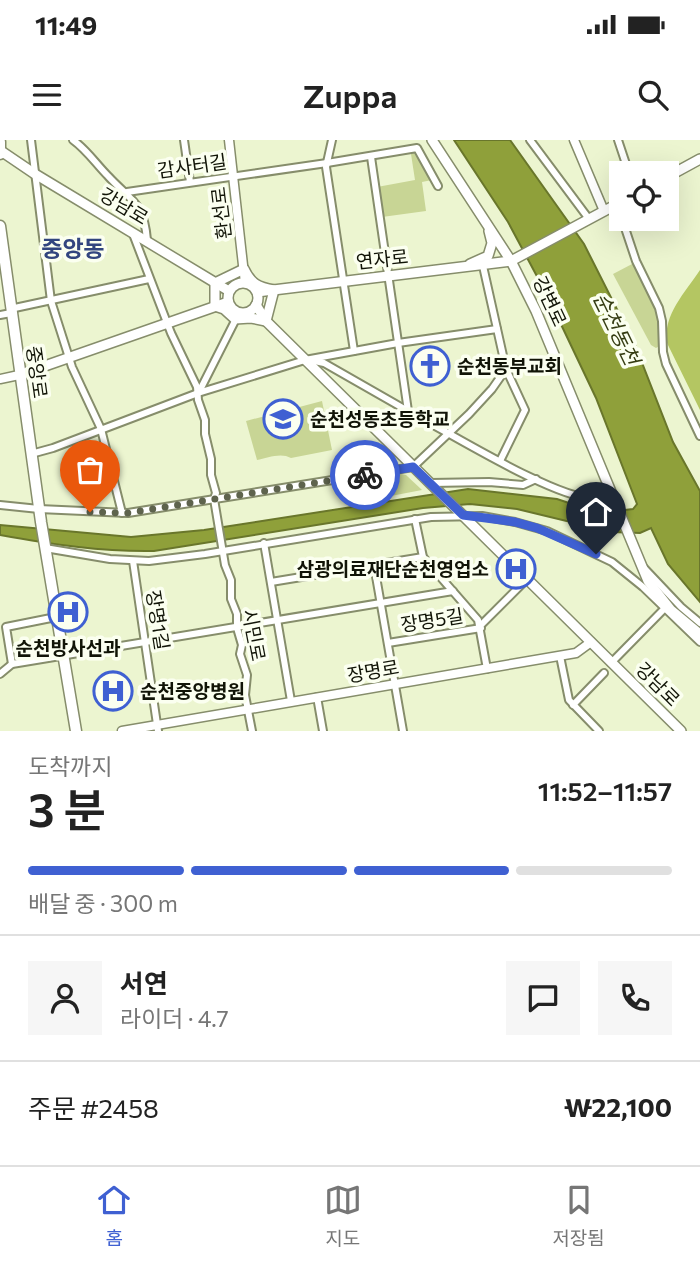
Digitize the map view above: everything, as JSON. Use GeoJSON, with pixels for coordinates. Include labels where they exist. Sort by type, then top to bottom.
{"type":"FeatureCollection","features":[{"type":"Feature","properties":{"kind":"main road","name":"강변로"},"geometry":{"type":"LineString","coordinates":[[432,140],[512,261],[558,362],[642,565]]}},
{"type":"Feature","properties":{"kind":"main road","name":"강남로"},"geometry":{"type":"LineString","coordinates":[[1,146],[35,174],[229,291]]}},
{"type":"Feature","properties":{"kind":"main road"},"geometry":{"type":"LineString","coordinates":[[679,170],[700,159]]}},
{"type":"Feature","properties":{"kind":"main road","name":"연자로"},"geometry":{"type":"LineString","coordinates":[[257,292],[512,261],[609,208]]}},
{"type":"Feature","properties":{"kind":"main road"},"geometry":{"type":"LineString","coordinates":[[455,269],[488,256],[492,243],[487,223]]}},
{"type":"Feature","properties":{"kind":"main road","name":"중앙로"},"geometry":{"type":"LineString","coordinates":[[0,226],[7,312],[45,548]]}},
{"type":"Feature","properties":{"kind":"main road"},"geometry":{"type":"LineString","coordinates":[[215,306],[215,282],[244,269],[250,281],[274,290],[266,321]]}},
{"type":"Feature","properties":{"kind":"main road"},"geometry":{"type":"LineString","coordinates":[[245,283],[257,292],[256,305],[251,311],[237,316],[228,302],[229,291],[236,285],[245,283]]}},
{"type":"Feature","properties":{"kind":"main road"},"geometry":{"type":"LineString","coordinates":[[19,375],[228,302]]}},
{"type":"Feature","properties":{"kind":"main road"},"geometry":{"type":"LineString","coordinates":[[256,305],[266,321],[432,486]]}},
{"type":"Feature","properties":{"kind":"main road"},"geometry":{"type":"LineString","coordinates":[[215,306],[237,316],[266,321]]}},
{"type":"Feature","properties":{"kind":"main road","name":"강남로"},"geometry":{"type":"LineString","coordinates":[[432,486],[681,731]]}},
{"type":"Feature","properties":{"kind":"main road"},"geometry":{"type":"LineString","coordinates":[[45,548],[76,731]]}},
{"type":"Feature","properties":{"kind":"main road"},"geometry":{"type":"LineString","coordinates":[[642,565],[655,592],[680,618],[700,632]]}},
{"type":"Feature","properties":{"kind":"main road"},"geometry":{"type":"LineString","coordinates":[[642,565],[676,608],[700,632]]}},
{"type":"Feature","properties":{"kind":"street"},"geometry":{"type":"LineString","coordinates":[[31,140],[51,301],[69,358],[101,429],[121,513]]}},
{"type":"Feature","properties":{"kind":"street"},"geometry":{"type":"LineString","coordinates":[[73,140],[107,175],[127,191],[144,219],[147,240]]}},
{"type":"Feature","properties":{"kind":"street"},"geometry":{"type":"LineString","coordinates":[[184,140],[190,181]]}},
{"type":"Feature","properties":{"kind":"street","name":"환선로"},"geometry":{"type":"LineString","coordinates":[[229,140],[245,283]]}},
{"type":"Feature","properties":{"kind":"street"},"geometry":{"type":"LineString","coordinates":[[331,140],[327,163],[354,351]]}},
{"type":"Feature","properties":{"kind":"street"},"geometry":{"type":"LineString","coordinates":[[530,140],[586,220]]}},
{"type":"Feature","properties":{"kind":"street"},"geometry":{"type":"LineString","coordinates":[[574,140],[604,211]]}},
{"type":"Feature","properties":{"kind":"street"},"geometry":{"type":"LineString","coordinates":[[618,140],[625,161]]}},
{"type":"Feature","properties":{"kind":"street","name":"감사터길"},"geometry":{"type":"LineString","coordinates":[[127,191],[371,157],[417,148],[438,186]]}},
{"type":"Feature","properties":{"kind":"street"},"geometry":{"type":"LineString","coordinates":[[371,157],[408,411]]}},
{"type":"Feature","properties":{"kind":"street"},"geometry":{"type":"LineString","coordinates":[[626,231],[636,261],[659,308],[666,364],[700,436]]}},
{"type":"Feature","properties":{"kind":"street","name":"시민로"},"geometry":{"type":"LineString","coordinates":[[132,232],[166,322],[197,387],[205,420],[211,475],[216,493],[214,499],[225,565],[231,580],[230,596],[237,614],[237,628],[242,645],[241,661],[247,675],[245,688],[252,731]]}},
{"type":"Feature","properties":{"kind":"street"},"geometry":{"type":"LineString","coordinates":[[483,266],[506,369],[525,410],[500,461]]}},
{"type":"Feature","properties":{"kind":"street"},"geometry":{"type":"LineString","coordinates":[[7,312],[149,279]]}},
{"type":"Feature","properties":{"kind":"street"},"geometry":{"type":"LineString","coordinates":[[198,393],[237,316]]}},
{"type":"Feature","properties":{"kind":"street"},"geometry":{"type":"LineString","coordinates":[[31,454],[198,393],[305,360],[398,342],[497,329]]}},
{"type":"Feature","properties":{"kind":"street"},"geometry":{"type":"LineString","coordinates":[[305,360],[324,362],[408,411],[536,479],[582,498],[595,498],[608,487]]}},
{"type":"Feature","properties":{"kind":"street"},"geometry":{"type":"LineString","coordinates":[[0,505],[121,513],[413,467],[492,389],[506,369]]}},
{"type":"Feature","properties":{"kind":"street"},"geometry":{"type":"LineString","coordinates":[[0,379],[19,375]]}},
{"type":"Feature","properties":{"kind":"street"},"geometry":{"type":"LineString","coordinates":[[432,486],[489,482],[523,485],[536,479]]}},
{"type":"Feature","properties":{"kind":"street"},"geometry":{"type":"LineString","coordinates":[[45,548],[133,561],[460,512],[515,522],[570,541],[623,570],[700,642]]}},
{"type":"Feature","properties":{"kind":"street"},"geometry":{"type":"LineString","coordinates":[[271,582],[423,557],[415,519]]}},
{"type":"Feature","properties":{"kind":"street"},"geometry":{"type":"LineString","coordinates":[[264,543],[291,701]]}},
{"type":"Feature","properties":{"kind":"street","name":"장명5길"},"geometry":{"type":"LineString","coordinates":[[388,643],[481,627],[475,616],[423,557]]}},
{"type":"Feature","properties":{"kind":"street","name":"장명1길"},"geometry":{"type":"LineString","coordinates":[[133,561],[157,728]]}},
{"type":"Feature","properties":{"kind":"street"},"geometry":{"type":"LineString","coordinates":[[374,565],[403,731]]}},
{"type":"Feature","properties":{"kind":"street"},"geometry":{"type":"LineString","coordinates":[[642,565],[681,607],[700,623]]}},
{"type":"Feature","properties":{"kind":"street"},"geometry":{"type":"LineString","coordinates":[[487,669],[481,627],[527,579]]}},
{"type":"Feature","properties":{"kind":"street"},"geometry":{"type":"LineString","coordinates":[[0,674],[12,664],[453,591]]}},
{"type":"Feature","properties":{"kind":"street"},"geometry":{"type":"LineString","coordinates":[[664,609],[680,618]]}},
{"type":"Feature","properties":{"kind":"street","name":"강남로"},"geometry":{"type":"LineString","coordinates":[[611,663],[664,609]]}},
{"type":"Feature","properties":{"kind":"street"},"geometry":{"type":"LineString","coordinates":[[12,664],[4,631],[6,627],[56,617]]}},
{"type":"Feature","properties":{"kind":"street","name":"장명로"},"geometry":{"type":"LineString","coordinates":[[122,731],[157,728],[291,701],[576,653],[591,642]]}},
{"type":"Feature","properties":{"kind":"street"},"geometry":{"type":"LineString","coordinates":[[560,656],[568,696],[573,705],[599,731]]}},
{"type":"Feature","properties":{"kind":"street"},"geometry":{"type":"LineString","coordinates":[[573,705],[604,673]]}},
{"type":"Feature","properties":{"kind":"street"},"geometry":{"type":"LineString","coordinates":[[317,697],[323,731]]}},
{"type":"Feature","properties":{"kind":"shaded area"},"geometry":{"type":"Polygon","coordinates":[[[414,153],[432,180],[422,182],[426,211],[382,217],[377,187],[415,180],[411,154],[414,153]]]}},
{"type":"Feature","properties":{"kind":"shaded area"},"geometry":{"type":"Polygon","coordinates":[[[634,263],[660,317],[661,345],[656,348],[651,345],[613,274],[634,263]]]}},
{"type":"Feature","properties":{"kind":"shaded area"},"geometry":{"type":"Polygon","coordinates":[[[700,270],[700,410],[667,343],[667,332],[676,304],[700,270]]]}},
{"type":"Feature","properties":{"kind":"shaded area"},"geometry":{"type":"Polygon","coordinates":[[[322,401],[332,450],[291,458],[278,455],[257,460],[246,421],[322,401]]]}},
{"type":"Feature","properties":{"kind":"shaded area"},"geometry":{"type":"Polygon","coordinates":[[[406,475],[422,490],[370,500],[367,480],[406,475]]]}},
{"type":"Feature","properties":{"kind":"water","name":"순천동천"},"geometry":{"type":"Polygon","coordinates":[[[454,140],[510,140],[584,244],[635,345],[673,442],[700,491],[700,602],[668,564],[651,528],[640,533],[612,532],[517,509],[470,504],[423,508],[154,551],[76,547],[0,535],[0,525],[131,537],[204,530],[468,489],[557,499],[608,512],[633,509],[637,504],[596,398],[548,297],[508,222],[454,140]]]}},
{"type":"Feature","properties":{"kind":"way so far"},"geometry":{"type":"LineString","coordinates":[[90,512],[128,513],[365,475]]}},
{"type":"Feature","properties":{"kind":"place","name":"순천동부교회"},"geometry":{"type":"Point","coordinates":[430,366]}},
{"type":"Feature","properties":{"kind":"place","name":"순천성동초등학교"},"geometry":{"type":"Point","coordinates":[283,419]}},
{"type":"Feature","properties":{"kind":"place","name":"삼광의료재단순천영업소"},"geometry":{"type":"Point","coordinates":[516,569]}},
{"type":"Feature","properties":{"kind":"place","name":"순천방사선과"},"geometry":{"type":"Point","coordinates":[68,612]}},
{"type":"Feature","properties":{"kind":"place","name":"순천중앙병원"},"geometry":{"type":"Point","coordinates":[113,691]}},
{"type":"Feature","properties":{"kind":"district","name":"중앙동"},"geometry":{"type":"Point","coordinates":[73,249]}},
{"type":"Feature","properties":{"kind":"route"},"geometry":{"type":"LineString","coordinates":[[365,475],[413,467],[463,515],[482,516],[537,528],[596,554]]}}]}
